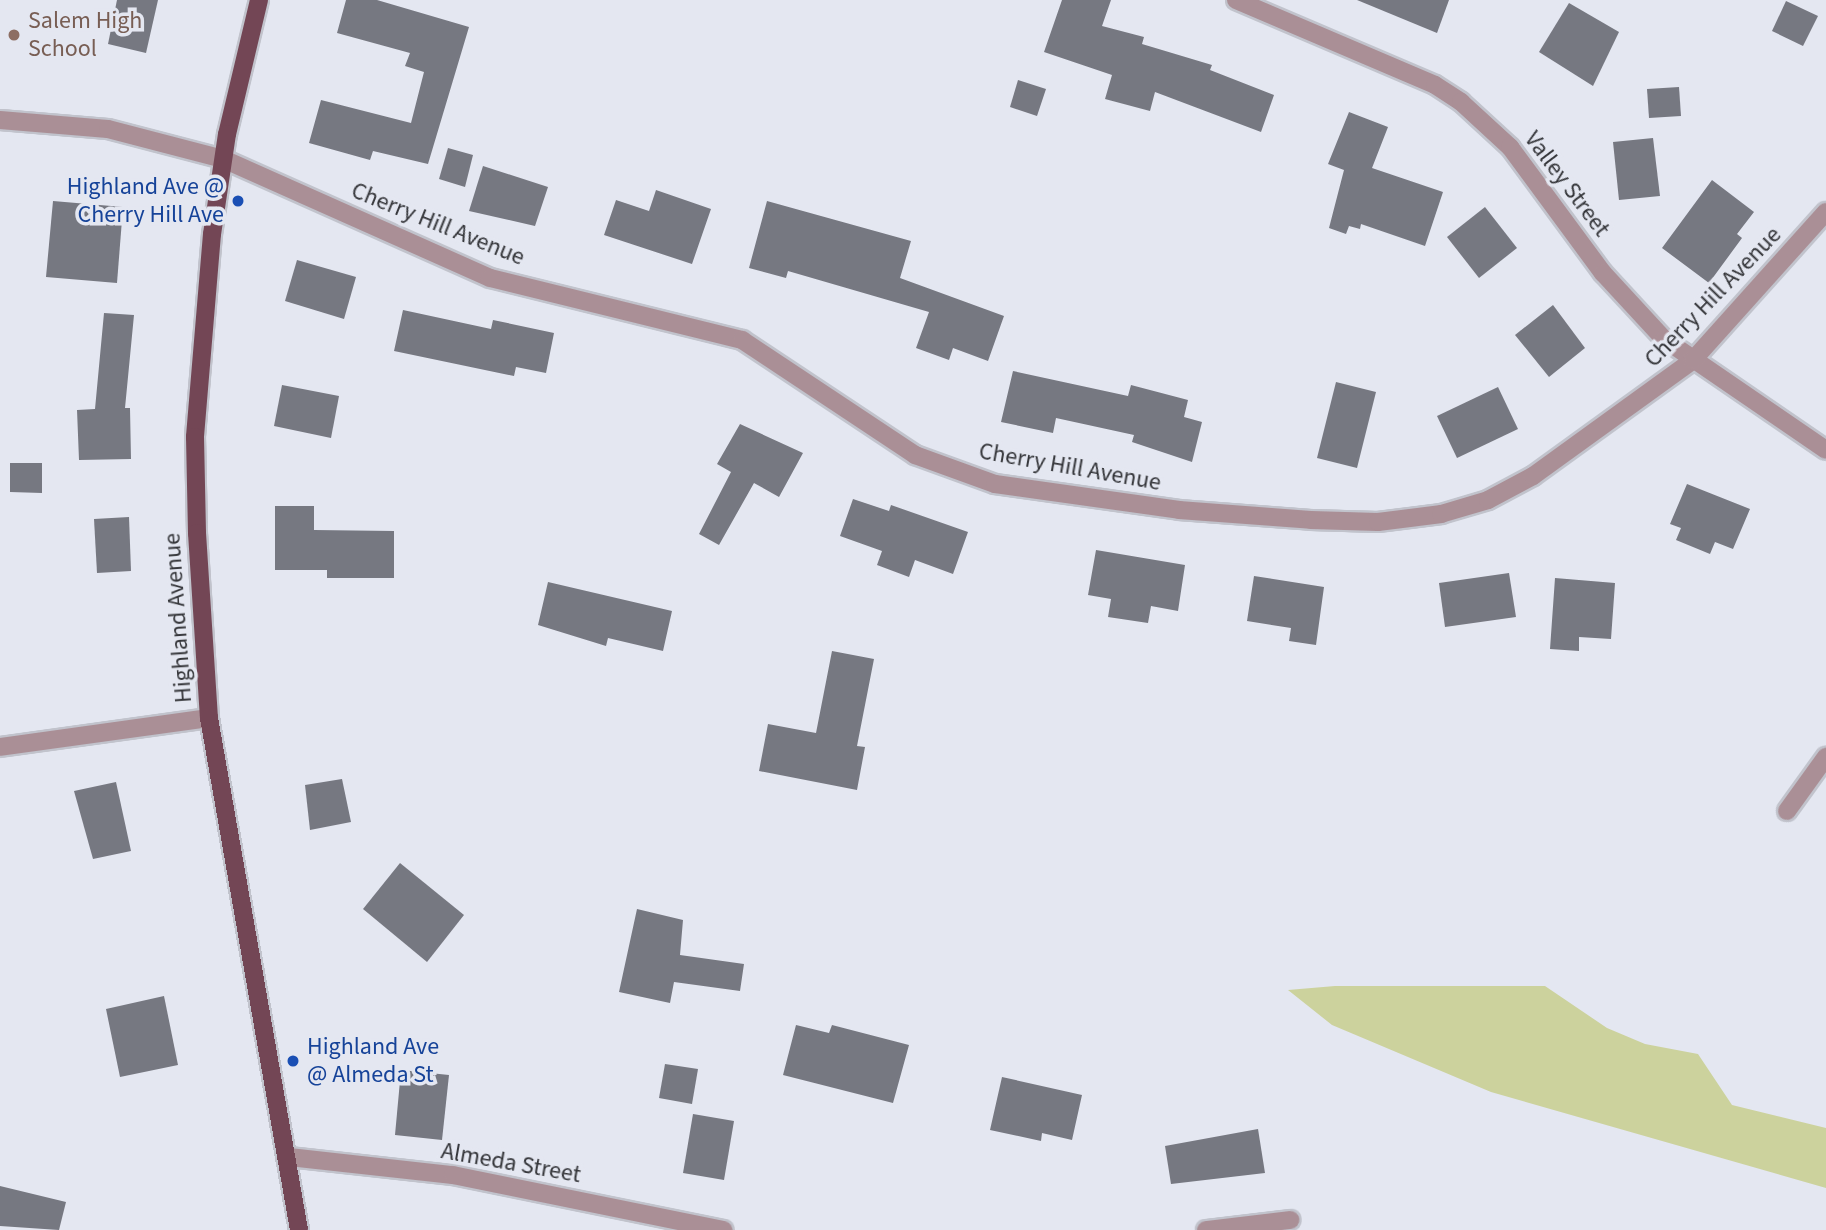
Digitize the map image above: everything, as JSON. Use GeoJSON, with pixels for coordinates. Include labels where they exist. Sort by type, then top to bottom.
{"type":"FeatureCollection","features":[{"type":"Feature","properties":{"kind":"main road","name":"Highland Avenue"},"geometry":{"type":"LineString","coordinates":[[259,0],[223,159],[195,437],[209,718],[289,1157],[299,1230]]}},
{"type":"Feature","properties":{"kind":"street","name":"Valley Street"},"geometry":{"type":"LineString","coordinates":[[1237,0],[1435,85],[1486,121],[1603,273],[1664,339],[1826,450]]}},
{"type":"Feature","properties":{"kind":"street","name":"Cherry Hill Avenue"},"geometry":{"type":"LineString","coordinates":[[0,120],[108,129],[223,159],[490,278],[742,340],[915,455],[995,484],[1074,496],[1311,520],[1378,522],[1440,514],[1488,500],[1534,476],[1693,360],[1826,212]]}},
{"type":"Feature","properties":{"kind":"street"},"geometry":{"type":"LineString","coordinates":[[0,747],[209,718]]}},
{"type":"Feature","properties":{"kind":"street"},"geometry":{"type":"LineString","coordinates":[[1787,810],[1826,757]]}},
{"type":"Feature","properties":{"kind":"street","name":"Almeda Street"},"geometry":{"type":"LineString","coordinates":[[289,1157],[453,1175],[723,1230]]}},
{"type":"Feature","properties":{"kind":"street"},"geometry":{"type":"LineString","coordinates":[[1206,1230],[1290,1220]]}},
{"type":"Feature","properties":{"kind":"green space"},"geometry":{"type":"Polygon","coordinates":[[[1335,986],[1545,986],[1607,1028],[1645,1044],[1698,1054],[1732,1105],[1826,1128],[1826,1188],[1491,1092],[1332,1025],[1288,990],[1335,986]]]}},
{"type":"Feature","properties":{"kind":"building"},"geometry":{"type":"Polygon","coordinates":[[[117,0],[158,0],[146,53],[108,44],[117,0]]]}},
{"type":"Feature","properties":{"kind":"building"},"geometry":{"type":"Polygon","coordinates":[[[346,0],[377,0],[469,27],[428,164],[373,151],[370,160],[309,143],[321,100],[411,123],[424,72],[405,66],[410,53],[337,33],[346,0]]]}},
{"type":"Feature","properties":{"kind":"building"},"geometry":{"type":"Polygon","coordinates":[[[1062,0],[1111,0],[1102,26],[1144,37],[1142,44],[1212,65],[1210,70],[1274,95],[1261,132],[1155,92],[1150,111],[1105,99],[1112,75],[1044,52],[1062,0]]]}},
{"type":"Feature","properties":{"kind":"building"},"geometry":{"type":"Polygon","coordinates":[[[1357,0],[1449,0],[1437,33],[1357,0]]]}},
{"type":"Feature","properties":{"kind":"building"},"geometry":{"type":"Polygon","coordinates":[[[1786,1],[1818,16],[1803,46],[1772,31],[1786,1]]]}},
{"type":"Feature","properties":{"kind":"building"},"geometry":{"type":"Polygon","coordinates":[[[1569,3],[1619,32],[1593,86],[1539,52],[1569,3]]]}},
{"type":"Feature","properties":{"kind":"building"},"geometry":{"type":"Polygon","coordinates":[[[1018,80],[1046,89],[1037,116],[1010,107],[1018,80]]]}},
{"type":"Feature","properties":{"kind":"building"},"geometry":{"type":"Polygon","coordinates":[[[1679,87],[1681,116],[1649,118],[1647,89],[1679,87]]]}},
{"type":"Feature","properties":{"kind":"building"},"geometry":{"type":"Polygon","coordinates":[[[1349,112],[1388,127],[1372,168],[1443,192],[1425,246],[1361,224],[1360,229],[1349,226],[1346,234],[1329,228],[1344,170],[1328,164],[1349,112]]]}},
{"type":"Feature","properties":{"kind":"building"},"geometry":{"type":"Polygon","coordinates":[[[1653,138],[1660,196],[1619,200],[1613,142],[1653,138]]]}},
{"type":"Feature","properties":{"kind":"building"},"geometry":{"type":"Polygon","coordinates":[[[448,148],[473,155],[465,187],[439,179],[448,148]]]}},
{"type":"Feature","properties":{"kind":"building"},"geometry":{"type":"Polygon","coordinates":[[[483,166],[548,187],[535,226],[469,211],[483,166]]]}},
{"type":"Feature","properties":{"kind":"building"},"geometry":{"type":"Polygon","coordinates":[[[1712,180],[1754,212],[1737,234],[1742,238],[1709,283],[1662,248],[1712,180]]]}},
{"type":"Feature","properties":{"kind":"building"},"geometry":{"type":"Polygon","coordinates":[[[656,190],[711,209],[692,264],[604,235],[616,200],[649,211],[656,190]]]}},
{"type":"Feature","properties":{"kind":"building"},"geometry":{"type":"Polygon","coordinates":[[[53,201],[123,207],[117,283],[46,277],[53,201]]]}},
{"type":"Feature","properties":{"kind":"building"},"geometry":{"type":"Polygon","coordinates":[[[767,201],[911,241],[900,278],[1004,316],[988,361],[953,348],[949,360],[916,348],[929,312],[788,271],[786,278],[749,268],[767,201]]]}},
{"type":"Feature","properties":{"kind":"building"},"geometry":{"type":"Polygon","coordinates":[[[1485,207],[1517,248],[1479,278],[1447,237],[1485,207]]]}},
{"type":"Feature","properties":{"kind":"building"},"geometry":{"type":"Polygon","coordinates":[[[297,260],[356,277],[344,319],[285,301],[297,260]]]}},
{"type":"Feature","properties":{"kind":"building"},"geometry":{"type":"Polygon","coordinates":[[[1553,305],[1585,348],[1549,377],[1515,335],[1553,305]]]}},
{"type":"Feature","properties":{"kind":"building"},"geometry":{"type":"Polygon","coordinates":[[[403,310],[491,329],[493,320],[554,333],[546,373],[516,367],[514,376],[394,351],[403,310]]]}},
{"type":"Feature","properties":{"kind":"building"},"geometry":{"type":"Polygon","coordinates":[[[104,313],[134,315],[125,408],[130,408],[131,459],[79,460],[77,410],[95,409],[104,313]]]}},
{"type":"Feature","properties":{"kind":"building"},"geometry":{"type":"Polygon","coordinates":[[[1013,371],[1128,396],[1131,385],[1188,400],[1184,417],[1202,422],[1192,462],[1132,442],[1134,435],[1056,418],[1053,433],[1001,422],[1013,371]]]}},
{"type":"Feature","properties":{"kind":"building"},"geometry":{"type":"Polygon","coordinates":[[[1336,382],[1376,392],[1357,468],[1317,458],[1336,382]]]}},
{"type":"Feature","properties":{"kind":"building"},"geometry":{"type":"Polygon","coordinates":[[[282,385],[339,396],[331,438],[274,426],[282,385]]]}},
{"type":"Feature","properties":{"kind":"building"},"geometry":{"type":"Polygon","coordinates":[[[1498,387],[1518,429],[1457,458],[1437,416],[1498,387]]]}},
{"type":"Feature","properties":{"kind":"building"},"geometry":{"type":"Polygon","coordinates":[[[740,424],[803,453],[779,497],[754,483],[719,545],[699,534],[731,472],[717,464],[740,424]]]}},
{"type":"Feature","properties":{"kind":"building"},"geometry":{"type":"Polygon","coordinates":[[[10,463],[42,463],[42,493],[10,492],[10,463]]]}},
{"type":"Feature","properties":{"kind":"building"},"geometry":{"type":"Polygon","coordinates":[[[1687,484],[1750,509],[1733,549],[1715,542],[1710,554],[1676,540],[1681,528],[1670,524],[1687,484]]]}},
{"type":"Feature","properties":{"kind":"building"},"geometry":{"type":"Polygon","coordinates":[[[853,499],[889,511],[891,505],[968,532],[953,574],[915,560],[909,577],[877,565],[882,551],[840,536],[853,499]]]}},
{"type":"Feature","properties":{"kind":"building"},"geometry":{"type":"Polygon","coordinates":[[[275,506],[314,506],[314,530],[394,531],[394,578],[327,578],[327,570],[275,570],[275,506]]]}},
{"type":"Feature","properties":{"kind":"building"},"geometry":{"type":"Polygon","coordinates":[[[129,517],[131,571],[97,573],[94,519],[129,517]]]}},
{"type":"Feature","properties":{"kind":"building"},"geometry":{"type":"Polygon","coordinates":[[[1096,550],[1185,565],[1178,611],[1151,606],[1148,623],[1108,617],[1111,599],[1088,595],[1096,550]]]}},
{"type":"Feature","properties":{"kind":"building"},"geometry":{"type":"Polygon","coordinates":[[[1509,573],[1516,617],[1445,627],[1439,583],[1509,573]]]}},
{"type":"Feature","properties":{"kind":"building"},"geometry":{"type":"Polygon","coordinates":[[[1254,576],[1324,587],[1316,645],[1289,641],[1291,628],[1247,621],[1254,576]]]}},
{"type":"Feature","properties":{"kind":"building"},"geometry":{"type":"Polygon","coordinates":[[[1555,578],[1615,583],[1611,639],[1579,637],[1579,651],[1550,649],[1555,578]]]}},
{"type":"Feature","properties":{"kind":"building"},"geometry":{"type":"Polygon","coordinates":[[[548,582],[672,611],[663,651],[608,638],[606,646],[538,625],[548,582]]]}},
{"type":"Feature","properties":{"kind":"building"},"geometry":{"type":"Polygon","coordinates":[[[832,651],[874,659],[857,746],[865,747],[857,790],[759,771],[768,724],[816,733],[832,651]]]}},
{"type":"Feature","properties":{"kind":"building"},"geometry":{"type":"Polygon","coordinates":[[[342,779],[351,822],[310,830],[305,785],[342,779]]]}},
{"type":"Feature","properties":{"kind":"building"},"geometry":{"type":"Polygon","coordinates":[[[116,782],[131,851],[93,859],[74,791],[116,782]]]}},
{"type":"Feature","properties":{"kind":"building"},"geometry":{"type":"Polygon","coordinates":[[[400,863],[464,915],[427,962],[363,909],[400,863]]]}},
{"type":"Feature","properties":{"kind":"building"},"geometry":{"type":"Polygon","coordinates":[[[637,909],[683,920],[680,955],[744,964],[740,991],[674,982],[670,1003],[619,992],[637,909]]]}},
{"type":"Feature","properties":{"kind":"building"},"geometry":{"type":"Polygon","coordinates":[[[164,996],[178,1065],[120,1077],[106,1009],[164,996]]]}},
{"type":"Feature","properties":{"kind":"building"},"geometry":{"type":"Polygon","coordinates":[[[796,1025],[829,1033],[832,1025],[909,1045],[893,1103],[783,1075],[796,1025]]]}},
{"type":"Feature","properties":{"kind":"building"},"geometry":{"type":"Polygon","coordinates":[[[665,1064],[698,1069],[692,1104],[659,1098],[665,1064]]]}},
{"type":"Feature","properties":{"kind":"building"},"geometry":{"type":"Polygon","coordinates":[[[401,1070],[449,1075],[442,1140],[395,1135],[401,1070]]]}},
{"type":"Feature","properties":{"kind":"building"},"geometry":{"type":"Polygon","coordinates":[[[1002,1077],[1082,1095],[1072,1140],[1042,1133],[1041,1141],[990,1130],[1002,1077]]]}},
{"type":"Feature","properties":{"kind":"building"},"geometry":{"type":"Polygon","coordinates":[[[693,1114],[734,1121],[724,1180],[683,1173],[693,1114]]]}},
{"type":"Feature","properties":{"kind":"building"},"geometry":{"type":"Polygon","coordinates":[[[1258,1129],[1265,1173],[1171,1184],[1165,1146],[1258,1129]]]}},
{"type":"Feature","properties":{"kind":"building"},"geometry":{"type":"Polygon","coordinates":[[[0,1186],[66,1202],[59,1230],[0,1226],[0,1186]]]}},
{"type":"Feature","properties":{"kind":"place","name":"Salem High School"},"geometry":{"type":"Point","coordinates":[14,35]}},
{"type":"Feature","properties":{"kind":"place","name":"Highland Ave @ Cherry Hill Ave"},"geometry":{"type":"Point","coordinates":[238,201]}},
{"type":"Feature","properties":{"kind":"place","name":"Highland Ave @ Almeda St"},"geometry":{"type":"Point","coordinates":[293,1061]}}]}
